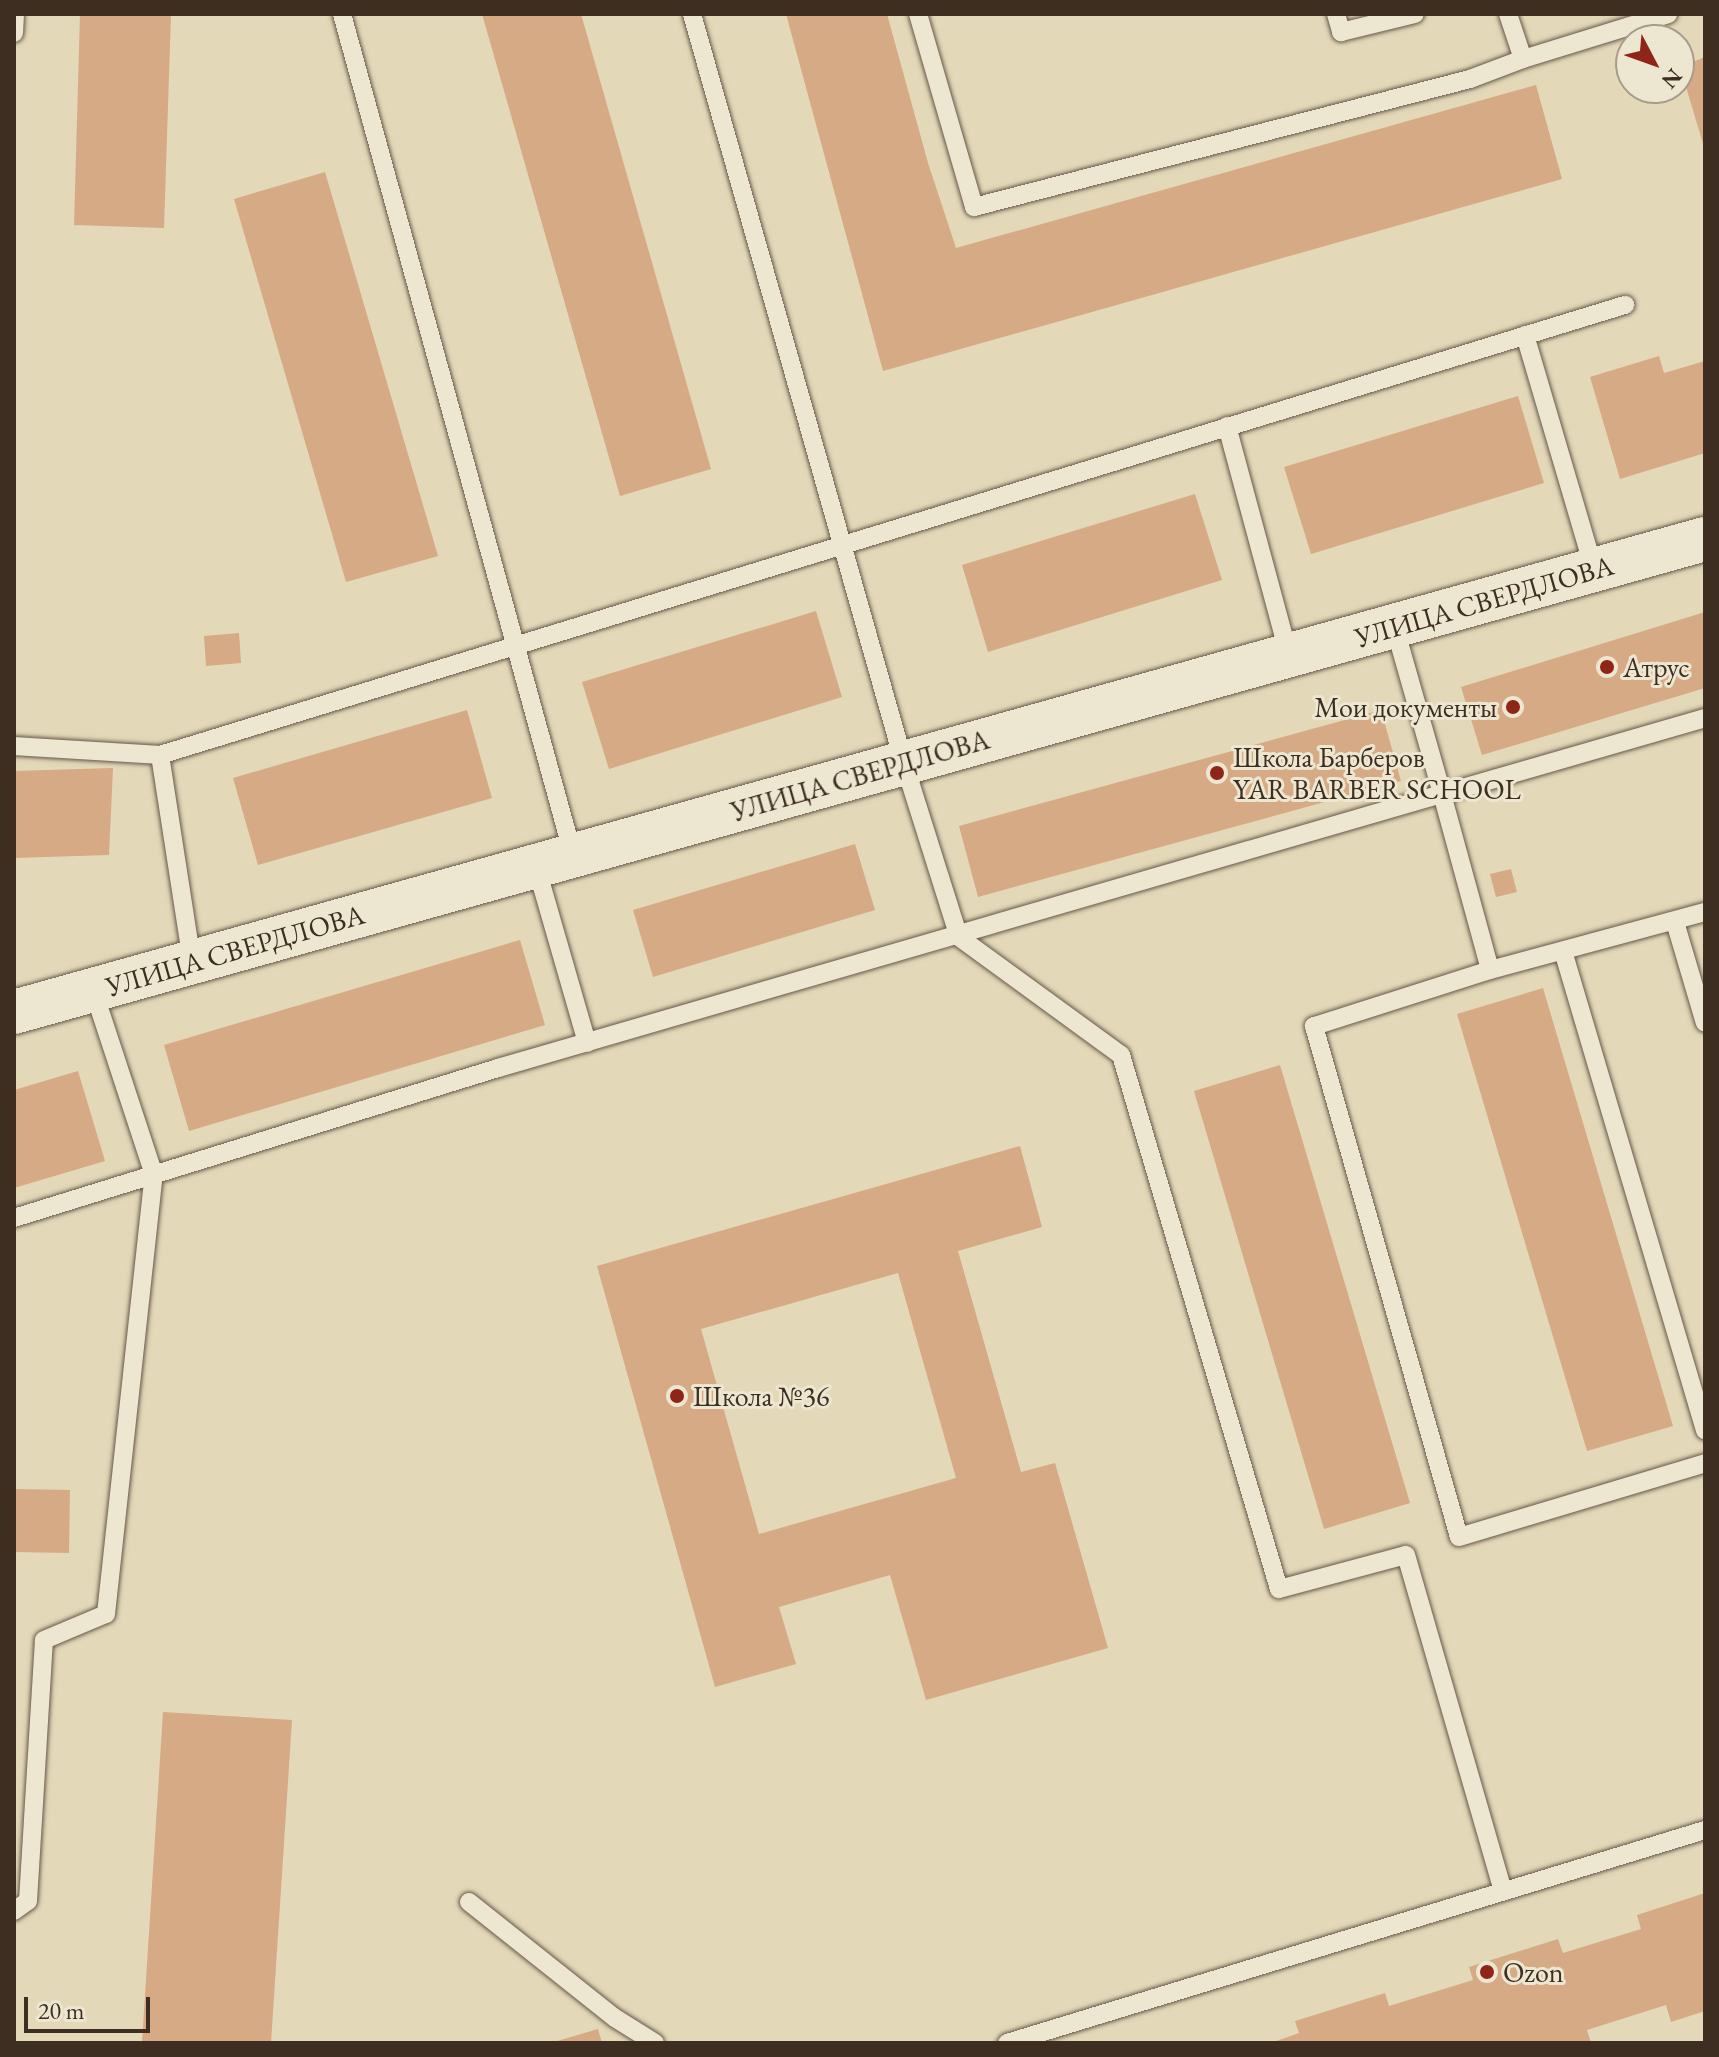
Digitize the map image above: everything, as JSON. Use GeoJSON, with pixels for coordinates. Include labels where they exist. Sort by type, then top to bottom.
{"type":"FeatureCollection","features":[{"type":"Feature","properties":{"kind":"street","name":"УЛИЦА СВЕРДЛОВА"},"geometry":{"type":"LineString","coordinates":[[14,1012],[1705,539]]}},
{"type":"Feature","properties":{"kind":"lane"},"geometry":{"type":"LineString","coordinates":[[14,33],[15,14]]}},
{"type":"Feature","properties":{"kind":"lane"},"geometry":{"type":"LineString","coordinates":[[342,14],[515,647],[587,1043]]}},
{"type":"Feature","properties":{"kind":"lane"},"geometry":{"type":"LineString","coordinates":[[692,14],[904,763],[959,937],[1121,1055],[1279,1589],[1406,1555],[1503,1891]]}},
{"type":"Feature","properties":{"kind":"lane"},"geometry":{"type":"LineString","coordinates":[[918,14],[974,207],[1470,79],[1523,59],[1668,14]]}},
{"type":"Feature","properties":{"kind":"lane"},"geometry":{"type":"LineString","coordinates":[[1336,14],[1341,32],[1415,14]]}},
{"type":"Feature","properties":{"kind":"lane"},"geometry":{"type":"LineString","coordinates":[[1508,14],[1523,59]]}},
{"type":"Feature","properties":{"kind":"lane"},"geometry":{"type":"LineString","coordinates":[[14,746],[160,755],[515,647],[841,543],[1625,305]]}},
{"type":"Feature","properties":{"kind":"lane"},"geometry":{"type":"LineString","coordinates":[[1525,335],[1594,570]]}},
{"type":"Feature","properties":{"kind":"lane"},"geometry":{"type":"LineString","coordinates":[[1227,426],[1289,655]]}},
{"type":"Feature","properties":{"kind":"lane"},"geometry":{"type":"LineString","coordinates":[[1394,625],[1490,970]]}},
{"type":"Feature","properties":{"kind":"lane"},"geometry":{"type":"LineString","coordinates":[[14,1218],[587,1043],[1705,718]]}},
{"type":"Feature","properties":{"kind":"lane"},"geometry":{"type":"LineString","coordinates":[[160,755],[192,962]]}},
{"type":"Feature","properties":{"kind":"lane"},"geometry":{"type":"LineString","coordinates":[[1705,912],[1490,970],[1314,1026],[1459,1537],[1705,1463]]}},
{"type":"Feature","properties":{"kind":"lane"},"geometry":{"type":"LineString","coordinates":[[1675,922],[1705,1023]]}},
{"type":"Feature","properties":{"kind":"lane"},"geometry":{"type":"LineString","coordinates":[[1563,951],[1705,1430]]}},
{"type":"Feature","properties":{"kind":"lane"},"geometry":{"type":"LineString","coordinates":[[14,1911],[28,1901],[44,1640],[106,1614],[154,1175],[93,989]]}},
{"type":"Feature","properties":{"kind":"lane"},"geometry":{"type":"LineString","coordinates":[[1007,2043],[1705,1830]]}},
{"type":"Feature","properties":{"kind":"lane"},"geometry":{"type":"LineString","coordinates":[[469,1902],[615,2018],[655,2043]]}},
{"type":"Feature","properties":{"kind":"building"},"geometry":{"type":"Polygon","coordinates":[[[80,14],[171,14],[164,228],[74,225],[80,14]]]}},
{"type":"Feature","properties":{"kind":"building"},"geometry":{"type":"Polygon","coordinates":[[[482,14],[581,14],[711,469],[620,496],[482,14]]]}},
{"type":"Feature","properties":{"kind":"building"},"geometry":{"type":"Polygon","coordinates":[[[786,14],[887,14],[928,163],[956,248],[1536,85],[1562,179],[883,371],[786,14]]]}},
{"type":"Feature","properties":{"kind":"building"},"geometry":{"type":"Polygon","coordinates":[[[1705,57],[1705,147],[1691,104],[1695,104],[1695,61],[1705,57]]]}},
{"type":"Feature","properties":{"kind":"building"},"geometry":{"type":"Polygon","coordinates":[[[325,172],[438,556],[346,582],[234,199],[325,172]]]}},
{"type":"Feature","properties":{"kind":"building"},"geometry":{"type":"Polygon","coordinates":[[[1659,356],[1664,373],[1705,361],[1705,453],[1620,479],[1590,377],[1659,356]]]}},
{"type":"Feature","properties":{"kind":"building"},"geometry":{"type":"Polygon","coordinates":[[[1518,396],[1544,483],[1311,554],[1284,467],[1518,396]]]}},
{"type":"Feature","properties":{"kind":"building"},"geometry":{"type":"Polygon","coordinates":[[[1195,494],[1222,580],[988,652],[962,565],[1195,494]]]}},
{"type":"Feature","properties":{"kind":"building"},"geometry":{"type":"Polygon","coordinates":[[[816,611],[842,697],[609,769],[582,682],[816,611]]]}},
{"type":"Feature","properties":{"kind":"building"},"geometry":{"type":"Polygon","coordinates":[[[1705,612],[1705,688],[1482,755],[1461,687],[1705,612]]]}},
{"type":"Feature","properties":{"kind":"building"},"geometry":{"type":"Polygon","coordinates":[[[239,633],[241,663],[206,666],[204,636],[239,633]]]}},
{"type":"Feature","properties":{"kind":"building"},"geometry":{"type":"Polygon","coordinates":[[[467,710],[492,798],[258,865],[233,778],[467,710]]]}},
{"type":"Feature","properties":{"kind":"building"},"geometry":{"type":"Polygon","coordinates":[[[1381,710],[1401,781],[978,897],[959,826],[1381,710]]]}},
{"type":"Feature","properties":{"kind":"building"},"geometry":{"type":"Polygon","coordinates":[[[113,768],[109,855],[14,858],[14,771],[113,768]]]}},
{"type":"Feature","properties":{"kind":"building"},"geometry":{"type":"Polygon","coordinates":[[[855,844],[875,910],[653,977],[633,910],[855,844]]]}},
{"type":"Feature","properties":{"kind":"building"},"geometry":{"type":"Polygon","coordinates":[[[1511,869],[1517,892],[1496,897],[1490,874],[1511,869]]]}},
{"type":"Feature","properties":{"kind":"building"},"geometry":{"type":"Polygon","coordinates":[[[520,940],[545,1025],[189,1131],[164,1045],[520,940]]]}},
{"type":"Feature","properties":{"kind":"building"},"geometry":{"type":"Polygon","coordinates":[[[1543,988],[1673,1426],[1587,1451],[1457,1014],[1543,988]]]}},
{"type":"Feature","properties":{"kind":"building"},"geometry":{"type":"Polygon","coordinates":[[[1280,1065],[1410,1503],[1324,1529],[1194,1091],[1280,1065]]]}},
{"type":"Feature","properties":{"kind":"building"},"geometry":{"type":"Polygon","coordinates":[[[78,1071],[105,1161],[14,1188],[14,1090],[78,1071]]]}},
{"type":"Feature","properties":{"kind":"building","name":"Школа №36"},"geometry":{"type":"Polygon","coordinates":[[[1020,1146],[1042,1227],[958,1251],[1021,1472],[1055,1463],[1108,1648],[926,1700],[890,1575],[779,1607],[796,1664],[715,1687],[597,1266],[1020,1146]],[[898,1273],[701,1329],[759,1534],[956,1478],[898,1273]]]}},
{"type":"Feature","properties":{"kind":"building"},"geometry":{"type":"Polygon","coordinates":[[[14,1489],[70,1490],[69,1553],[14,1552],[14,1489]]]}},
{"type":"Feature","properties":{"kind":"building"},"geometry":{"type":"Polygon","coordinates":[[[163,1712],[292,1720],[271,2043],[142,2043],[163,1712]]]}},
{"type":"Feature","properties":{"kind":"building"},"geometry":{"type":"Polygon","coordinates":[[[1705,1893],[1705,2011],[1671,2022],[1666,2005],[1587,2030],[1591,2043],[1271,2043],[1299,2033],[1295,2021],[1385,1993],[1389,2006],[1473,1980],[1469,1967],[1558,1939],[1563,1953],[1641,1929],[1637,1915],[1705,1893]]]}},
{"type":"Feature","properties":{"kind":"building"},"geometry":{"type":"Polygon","coordinates":[[[598,2029],[602,2043],[554,2043],[554,2042],[598,2029]]]}},
{"type":"Feature","properties":{"kind":"place","name":"Атрус"},"geometry":{"type":"Point","coordinates":[1607,667]}},
{"type":"Feature","properties":{"kind":"place","name":"Мои документы"},"geometry":{"type":"Point","coordinates":[1513,707]}},
{"type":"Feature","properties":{"kind":"place","name":"Школа Барберов YAR BARBER SCHOOL"},"geometry":{"type":"Point","coordinates":[1217,773]}},
{"type":"Feature","properties":{"kind":"place","name":"Школа №36"},"geometry":{"type":"Point","coordinates":[677,1396]}},
{"type":"Feature","properties":{"kind":"place","name":"Ozon"},"geometry":{"type":"Point","coordinates":[1487,1972]}}]}
